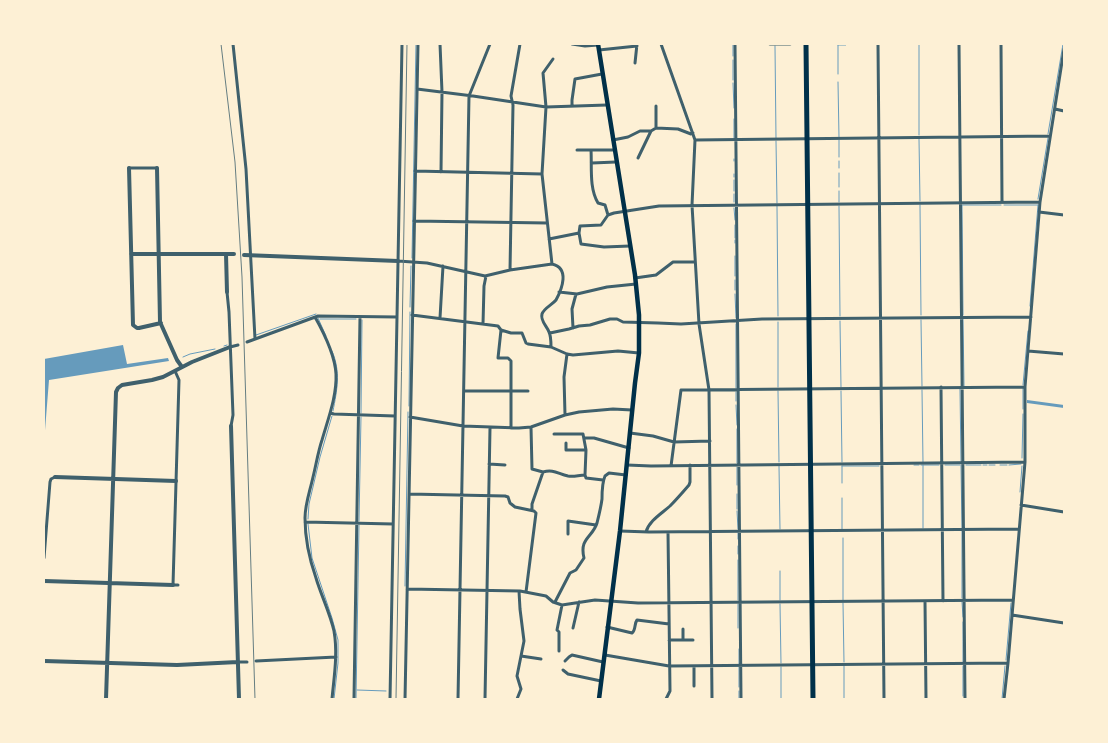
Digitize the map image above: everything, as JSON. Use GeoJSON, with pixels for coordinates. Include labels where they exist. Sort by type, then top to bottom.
{"type":"FeatureCollection","features":[{"type":"Feature","properties":{"kind":"highway"},"geometry":{"type":"LineString","coordinates":[[806,44],[813,699]]}},
{"type":"Feature","properties":{"kind":"main road"},"geometry":{"type":"LineString","coordinates":[[598,46],[636,281],[640,323],[640,353],[599,699]]}},
{"type":"Feature","properties":{"kind":"street"},"geometry":{"type":"LineString","coordinates":[[233,44],[246,169],[255,339]]}},
{"type":"Feature","properties":{"kind":"street"},"geometry":{"type":"LineString","coordinates":[[390,699],[402,44]]}},
{"type":"Feature","properties":{"kind":"street"},"geometry":{"type":"LineString","coordinates":[[405,699],[418,44]]}},
{"type":"Feature","properties":{"kind":"street"},"geometry":{"type":"LineString","coordinates":[[440,44],[442,92],[441,172]]}},
{"type":"Feature","properties":{"kind":"street"},"geometry":{"type":"LineString","coordinates":[[458,699],[469,96],[490,44]]}},
{"type":"Feature","properties":{"kind":"street"},"geometry":{"type":"LineString","coordinates":[[510,270],[511,96],[520,44]]}},
{"type":"Feature","properties":{"kind":"street"},"geometry":{"type":"LineString","coordinates":[[572,44],[585,46],[637,45],[635,63]]}},
{"type":"Feature","properties":{"kind":"street"},"geometry":{"type":"LineString","coordinates":[[661,44],[695,140],[692,205],[695,262],[699,324],[709,390],[712,699]]}},
{"type":"Feature","properties":{"kind":"street"},"geometry":{"type":"LineString","coordinates":[[735,44],[741,699]]}},
{"type":"Feature","properties":{"kind":"street"},"geometry":{"type":"LineString","coordinates":[[770,44],[790,44]]}},
{"type":"Feature","properties":{"kind":"street"},"geometry":{"type":"LineString","coordinates":[[878,44],[884,699]]}},
{"type":"Feature","properties":{"kind":"street"},"geometry":{"type":"LineString","coordinates":[[959,44],[965,699]]}},
{"type":"Feature","properties":{"kind":"street"},"geometry":{"type":"LineString","coordinates":[[1001,44],[1002,202]]}},
{"type":"Feature","properties":{"kind":"street"},"geometry":{"type":"LineString","coordinates":[[1004,699],[1025,462],[1025,386],[1039,212],[1064,49]]}},
{"type":"Feature","properties":{"kind":"street"},"geometry":{"type":"LineString","coordinates":[[552,264],[542,174],[546,107],[543,72],[553,59]]}},
{"type":"Feature","properties":{"kind":"street"},"geometry":{"type":"LineString","coordinates":[[572,106],[575,79],[602,74]]}},
{"type":"Feature","properties":{"kind":"street"},"geometry":{"type":"LineString","coordinates":[[417,89],[546,107],[607,105]]}},
{"type":"Feature","properties":{"kind":"street"},"geometry":{"type":"LineString","coordinates":[[656,106],[656,128]]}},
{"type":"Feature","properties":{"kind":"street"},"geometry":{"type":"LineString","coordinates":[[1055,109],[1064,111]]}},
{"type":"Feature","properties":{"kind":"street"},"geometry":{"type":"LineString","coordinates":[[613,140],[628,137],[640,131],[651,131],[656,128],[678,129],[693,133]]}},
{"type":"Feature","properties":{"kind":"street"},"geometry":{"type":"LineString","coordinates":[[638,158],[651,131]]}},
{"type":"Feature","properties":{"kind":"street"},"geometry":{"type":"LineString","coordinates":[[695,140],[1050,136]]}},
{"type":"Feature","properties":{"kind":"street"},"geometry":{"type":"LineString","coordinates":[[577,150],[614,150]]}},
{"type":"Feature","properties":{"kind":"street"},"geometry":{"type":"LineString","coordinates":[[591,150],[592,185],[595,199],[598,204],[604,205],[608,215]]}},
{"type":"Feature","properties":{"kind":"street"},"geometry":{"type":"LineString","coordinates":[[592,163],[616,162]]}},
{"type":"Feature","properties":{"kind":"street"},"geometry":{"type":"LineString","coordinates":[[161,323],[139,328],[133,325],[129,168],[157,168],[161,323],[182,367]]}},
{"type":"Feature","properties":{"kind":"street"},"geometry":{"type":"LineString","coordinates":[[415,171],[542,174]]}},
{"type":"Feature","properties":{"kind":"street"},"geometry":{"type":"LineString","coordinates":[[630,246],[604,247],[582,244],[579,233],[580,226],[601,225],[608,215],[624,210],[659,206],[1040,202]]}},
{"type":"Feature","properties":{"kind":"street"},"geometry":{"type":"LineString","coordinates":[[1039,212],[1064,215]]}},
{"type":"Feature","properties":{"kind":"street"},"geometry":{"type":"LineString","coordinates":[[414,221],[547,223]]}},
{"type":"Feature","properties":{"kind":"street"},"geometry":{"type":"LineString","coordinates":[[549,239],[579,233]]}},
{"type":"Feature","properties":{"kind":"street"},"geometry":{"type":"LineString","coordinates":[[131,254],[234,254]]}},
{"type":"Feature","properties":{"kind":"street"},"geometry":{"type":"LineString","coordinates":[[226,254],[233,415],[231,426],[239,699]]}},
{"type":"Feature","properties":{"kind":"street"},"geometry":{"type":"LineString","coordinates":[[244,255],[428,262],[486,276],[510,270],[552,264],[558,265],[562,270],[563,283],[555,300],[542,313],[543,321],[550,333],[551,347]]}},
{"type":"Feature","properties":{"kind":"street"},"geometry":{"type":"LineString","coordinates":[[560,292],[576,294],[636,281],[656,275],[673,262],[695,262]]}},
{"type":"Feature","properties":{"kind":"street"},"geometry":{"type":"LineString","coordinates":[[440,318],[443,266]]}},
{"type":"Feature","properties":{"kind":"street"},"geometry":{"type":"LineString","coordinates":[[484,324],[484,286],[486,276]]}},
{"type":"Feature","properties":{"kind":"street"},"geometry":{"type":"LineString","coordinates":[[573,328],[572,309],[576,294]]}},
{"type":"Feature","properties":{"kind":"street"},"geometry":{"type":"LineString","coordinates":[[412,315],[498,326],[501,330],[511,333],[522,333],[528,344],[551,347],[567,354],[576,355],[618,351],[640,353]]}},
{"type":"Feature","properties":{"kind":"street"},"geometry":{"type":"LineString","coordinates":[[247,342],[318,316],[397,317]]}},
{"type":"Feature","properties":{"kind":"street"},"geometry":{"type":"LineString","coordinates":[[354,699],[360,316]]}},
{"type":"Feature","properties":{"kind":"street"},"geometry":{"type":"LineString","coordinates":[[550,333],[610,319],[617,319],[622,322],[699,324],[762,319],[1032,316]]}},
{"type":"Feature","properties":{"kind":"street"},"geometry":{"type":"LineString","coordinates":[[315,317],[332,355],[335,368],[335,388],[309,494],[305,522],[310,559],[335,641],[336,657],[332,699]]}},
{"type":"Feature","properties":{"kind":"street"},"geometry":{"type":"LineString","coordinates":[[501,330],[498,358],[508,358],[511,361],[510,428]]}},
{"type":"Feature","properties":{"kind":"street"},"geometry":{"type":"LineString","coordinates":[[106,699],[117,390],[124,384],[158,378],[192,362],[238,345]]}},
{"type":"Feature","properties":{"kind":"street"},"geometry":{"type":"LineString","coordinates":[[1028,351],[1064,354]]}},
{"type":"Feature","properties":{"kind":"street"},"geometry":{"type":"LineString","coordinates":[[564,415],[564,377],[567,354]]}},
{"type":"Feature","properties":{"kind":"street"},"geometry":{"type":"LineString","coordinates":[[172,585],[179,380],[175,371]]}},
{"type":"Feature","properties":{"kind":"street"},"geometry":{"type":"LineString","coordinates":[[671,466],[681,390],[1025,386]]}},
{"type":"Feature","properties":{"kind":"street"},"geometry":{"type":"LineString","coordinates":[[941,387],[943,600]]}},
{"type":"Feature","properties":{"kind":"street"},"geometry":{"type":"LineString","coordinates":[[464,391],[528,391]]}},
{"type":"Feature","properties":{"kind":"street"},"geometry":{"type":"LineString","coordinates":[[410,417],[463,426],[510,428],[531,427],[564,415],[595,410],[632,410]]}},
{"type":"Feature","properties":{"kind":"street"},"geometry":{"type":"LineString","coordinates":[[330,413],[395,416]]}},
{"type":"Feature","properties":{"kind":"street"},"geometry":{"type":"LineString","coordinates":[[531,427],[532,469],[543,472],[555,471],[569,476],[585,475],[586,478],[604,480]]}},
{"type":"Feature","properties":{"kind":"street"},"geometry":{"type":"LineString","coordinates":[[485,699],[490,428]]}},
{"type":"Feature","properties":{"kind":"street"},"geometry":{"type":"LineString","coordinates":[[630,433],[654,436],[674,442],[710,441]]}},
{"type":"Feature","properties":{"kind":"street"},"geometry":{"type":"LineString","coordinates":[[554,434],[583,434],[586,450],[585,475]]}},
{"type":"Feature","properties":{"kind":"street"},"geometry":{"type":"LineString","coordinates":[[584,438],[594,438],[628,448]]}},
{"type":"Feature","properties":{"kind":"street"},"geometry":{"type":"LineString","coordinates":[[566,443],[566,450],[586,450]]}},
{"type":"Feature","properties":{"kind":"street"},"geometry":{"type":"LineString","coordinates":[[627,465],[1025,462]]}},
{"type":"Feature","properties":{"kind":"street"},"geometry":{"type":"LineString","coordinates":[[489,464],[505,465]]}},
{"type":"Feature","properties":{"kind":"street"},"geometry":{"type":"LineString","coordinates":[[646,532],[652,522],[690,484],[690,465]]}},
{"type":"Feature","properties":{"kind":"street"},"geometry":{"type":"LineString","coordinates":[[532,510],[532,504],[543,472]]}},
{"type":"Feature","properties":{"kind":"street"},"geometry":{"type":"LineString","coordinates":[[555,602],[570,573],[576,570],[584,558],[583,552],[586,538],[596,525],[601,508],[604,480],[607,474],[626,475]]}},
{"type":"Feature","properties":{"kind":"street"},"geometry":{"type":"LineString","coordinates":[[44,558],[50,482],[53,478],[176,481]]}},
{"type":"Feature","properties":{"kind":"street"},"geometry":{"type":"LineString","coordinates":[[409,494],[505,496],[508,497],[510,503],[515,507],[534,511],[536,513],[526,592]]}},
{"type":"Feature","properties":{"kind":"street"},"geometry":{"type":"LineString","coordinates":[[1021,505],[1064,512]]}},
{"type":"Feature","properties":{"kind":"street"},"geometry":{"type":"LineString","coordinates":[[568,534],[568,521],[596,525]]}},
{"type":"Feature","properties":{"kind":"street"},"geometry":{"type":"LineString","coordinates":[[305,522],[393,524]]}},
{"type":"Feature","properties":{"kind":"street"},"geometry":{"type":"LineString","coordinates":[[620,531],[1019,529]]}},
{"type":"Feature","properties":{"kind":"street"},"geometry":{"type":"LineString","coordinates":[[666,699],[670,691],[668,532]]}},
{"type":"Feature","properties":{"kind":"street"},"geometry":{"type":"LineString","coordinates":[[44,581],[178,585]]}},
{"type":"Feature","properties":{"kind":"street"},"geometry":{"type":"LineString","coordinates":[[407,589],[519,591],[546,596],[562,605],[595,600],[638,604],[1013,600]]}},
{"type":"Feature","properties":{"kind":"street"},"geometry":{"type":"LineString","coordinates":[[517,699],[521,689],[517,676],[524,641],[519,591]]}},
{"type":"Feature","properties":{"kind":"street"},"geometry":{"type":"LineString","coordinates":[[925,601],[926,699]]}},
{"type":"Feature","properties":{"kind":"street"},"geometry":{"type":"LineString","coordinates":[[574,628],[579,602]]}},
{"type":"Feature","properties":{"kind":"street"},"geometry":{"type":"LineString","coordinates":[[559,651],[559,632],[557,630],[562,605]]}},
{"type":"Feature","properties":{"kind":"street"},"geometry":{"type":"LineString","coordinates":[[1012,615],[1064,623]]}},
{"type":"Feature","properties":{"kind":"street"},"geometry":{"type":"LineString","coordinates":[[607,627],[632,632],[637,620],[669,624]]}},
{"type":"Feature","properties":{"kind":"street"},"geometry":{"type":"LineString","coordinates":[[683,629],[683,640]]}},
{"type":"Feature","properties":{"kind":"street"},"geometry":{"type":"LineString","coordinates":[[669,640],[693,640]]}},
{"type":"Feature","properties":{"kind":"street"},"geometry":{"type":"LineString","coordinates":[[604,654],[669,666],[1008,663]]}},
{"type":"Feature","properties":{"kind":"street"},"geometry":{"type":"LineString","coordinates":[[521,656],[540,659]]}},
{"type":"Feature","properties":{"kind":"street"},"geometry":{"type":"LineString","coordinates":[[564,661],[572,656],[603,662]]}},
{"type":"Feature","properties":{"kind":"street"},"geometry":{"type":"LineString","coordinates":[[256,661],[336,657]]}},
{"type":"Feature","properties":{"kind":"street"},"geometry":{"type":"LineString","coordinates":[[44,661],[183,666],[247,662]]}},
{"type":"Feature","properties":{"kind":"street"},"geometry":{"type":"LineString","coordinates":[[694,666],[694,686]]}},
{"type":"Feature","properties":{"kind":"street"},"geometry":{"type":"LineString","coordinates":[[563,670],[571,675],[600,681]]}},
{"type":"Feature","properties":{"kind":"water"},"geometry":{"type":"Polygon","coordinates":[[[123,345],[127,364],[168,358],[169,361],[49,380],[44,443],[44,359],[123,345]]]}},
{"type":"Feature","properties":{"kind":"water"},"geometry":{"type":"Polygon","coordinates":[[[1027,400],[1064,405],[1064,408],[1027,403],[1027,400]]]}},
{"type":"Feature","properties":{"kind":"waterway"},"geometry":{"type":"LineString","coordinates":[[412,258],[416,44]]}},
{"type":"Feature","properties":{"kind":"waterway"},"geometry":{"type":"LineString","coordinates":[[733,44],[733,56]]}},
{"type":"Feature","properties":{"kind":"waterway"},"geometry":{"type":"LineString","coordinates":[[838,45],[847,44]]}},
{"type":"Feature","properties":{"kind":"waterway"},"geometry":{"type":"LineString","coordinates":[[919,44],[919,135]]}},
{"type":"Feature","properties":{"kind":"waterway"},"geometry":{"type":"LineString","coordinates":[[1048,134],[1063,44]]}},
{"type":"Feature","properties":{"kind":"waterway"},"geometry":{"type":"LineString","coordinates":[[838,45],[838,74]]}},
{"type":"Feature","properties":{"kind":"waterway"},"geometry":{"type":"LineString","coordinates":[[775,46],[776,138]]}},
{"type":"Feature","properties":{"kind":"waterway"},"geometry":{"type":"LineString","coordinates":[[733,60],[733,80]]}},
{"type":"Feature","properties":{"kind":"waterway"},"geometry":{"type":"LineString","coordinates":[[838,82],[839,137]]}},
{"type":"Feature","properties":{"kind":"waterway"},"geometry":{"type":"LineString","coordinates":[[733,83],[734,108]]}},
{"type":"Feature","properties":{"kind":"waterway"},"geometry":{"type":"LineString","coordinates":[[734,119],[734,138]]}},
{"type":"Feature","properties":{"kind":"waterway"},"geometry":{"type":"LineString","coordinates":[[1038,199],[1048,138]]}},
{"type":"Feature","properties":{"kind":"waterway"},"geometry":{"type":"LineString","coordinates":[[919,139],[920,201]]}},
{"type":"Feature","properties":{"kind":"waterway"},"geometry":{"type":"LineString","coordinates":[[839,140],[839,157]]}},
{"type":"Feature","properties":{"kind":"waterway"},"geometry":{"type":"LineString","coordinates":[[776,141],[777,203]]}},
{"type":"Feature","properties":{"kind":"waterway"},"geometry":{"type":"LineString","coordinates":[[839,161],[839,168]]}},
{"type":"Feature","properties":{"kind":"waterway"},"geometry":{"type":"LineString","coordinates":[[839,173],[839,187]]}},
{"type":"Feature","properties":{"kind":"waterway"},"geometry":{"type":"LineString","coordinates":[[734,180],[734,191]]}},
{"type":"Feature","properties":{"kind":"waterway"},"geometry":{"type":"LineString","coordinates":[[839,191],[839,202]]}},
{"type":"Feature","properties":{"kind":"waterway"},"geometry":{"type":"LineString","coordinates":[[734,194],[734,202]]}},
{"type":"Feature","properties":{"kind":"waterway"},"geometry":{"type":"LineString","coordinates":[[920,205],[921,315]]}},
{"type":"Feature","properties":{"kind":"waterway"},"geometry":{"type":"LineString","coordinates":[[963,315],[962,205],[1001,205]]}},
{"type":"Feature","properties":{"kind":"waterway"},"geometry":{"type":"LineString","coordinates":[[1004,205],[1038,205]]}},
{"type":"Feature","properties":{"kind":"waterway"},"geometry":{"type":"LineString","coordinates":[[1030,306],[1038,205]]}},
{"type":"Feature","properties":{"kind":"waterway"},"geometry":{"type":"LineString","coordinates":[[777,206],[778,316]]}},
{"type":"Feature","properties":{"kind":"waterway"},"geometry":{"type":"LineString","coordinates":[[839,206],[840,316]]}},
{"type":"Feature","properties":{"kind":"waterway"},"geometry":{"type":"LineString","coordinates":[[734,208],[735,220]]}},
{"type":"Feature","properties":{"kind":"waterway"},"geometry":{"type":"LineString","coordinates":[[735,225],[735,238]]}},
{"type":"Feature","properties":{"kind":"waterway"},"geometry":{"type":"LineString","coordinates":[[735,256],[735,276]]}},
{"type":"Feature","properties":{"kind":"waterway"},"geometry":{"type":"LineString","coordinates":[[410,307],[411,266]]}},
{"type":"Feature","properties":{"kind":"waterway"},"geometry":{"type":"LineString","coordinates":[[735,280],[735,290]]}},
{"type":"Feature","properties":{"kind":"waterway"},"geometry":{"type":"LineString","coordinates":[[735,294],[736,318]]}},
{"type":"Feature","properties":{"kind":"waterway"},"geometry":{"type":"LineString","coordinates":[[409,406],[410,312]]}},
{"type":"Feature","properties":{"kind":"waterway"},"geometry":{"type":"LineString","coordinates":[[256,335],[316,314]]}},
{"type":"Feature","properties":{"kind":"waterway"},"geometry":{"type":"LineString","coordinates":[[318,318],[326,336]]}},
{"type":"Feature","properties":{"kind":"waterway"},"geometry":{"type":"LineString","coordinates":[[320,319],[356,319]]}},
{"type":"Feature","properties":{"kind":"waterway"},"geometry":{"type":"LineString","coordinates":[[963,319],[964,386]]}},
{"type":"Feature","properties":{"kind":"waterway"},"geometry":{"type":"LineString","coordinates":[[361,413],[362,320]]}},
{"type":"Feature","properties":{"kind":"waterway"},"geometry":{"type":"LineString","coordinates":[[921,320],[922,386]]}},
{"type":"Feature","properties":{"kind":"waterway"},"geometry":{"type":"LineString","coordinates":[[840,321],[841,387]]}},
{"type":"Feature","properties":{"kind":"waterway"},"geometry":{"type":"LineString","coordinates":[[778,322],[778,387]]}},
{"type":"Feature","properties":{"kind":"waterway"},"geometry":{"type":"LineString","coordinates":[[736,324],[736,388]]}},
{"type":"Feature","properties":{"kind":"waterway"},"geometry":{"type":"LineString","coordinates":[[1023,385],[1028,331]]}},
{"type":"Feature","properties":{"kind":"waterway"},"geometry":{"type":"LineString","coordinates":[[183,357],[215,349]]}},
{"type":"Feature","properties":{"kind":"waterway"},"geometry":{"type":"LineString","coordinates":[[332,351],[337,366],[337,388],[333,411]]}},
{"type":"Feature","properties":{"kind":"waterway"},"geometry":{"type":"LineString","coordinates":[[1023,388],[1023,409]]}},
{"type":"Feature","properties":{"kind":"waterway"},"geometry":{"type":"LineString","coordinates":[[960,389],[961,461]]}},
{"type":"Feature","properties":{"kind":"waterway"},"geometry":{"type":"LineString","coordinates":[[922,390],[923,462]]}},
{"type":"Feature","properties":{"kind":"waterway"},"geometry":{"type":"LineString","coordinates":[[778,391],[779,462]]}},
{"type":"Feature","properties":{"kind":"waterway"},"geometry":{"type":"LineString","coordinates":[[841,391],[842,462]]}},
{"type":"Feature","properties":{"kind":"waterway"},"geometry":{"type":"LineString","coordinates":[[736,392],[736,401]]}},
{"type":"Feature","properties":{"kind":"waterway"},"geometry":{"type":"LineString","coordinates":[[736,405],[737,425]]}},
{"type":"Feature","properties":{"kind":"waterway"},"geometry":{"type":"LineString","coordinates":[[405,586],[408,412]]}},
{"type":"Feature","properties":{"kind":"waterway"},"geometry":{"type":"LineString","coordinates":[[1022,458],[1023,414]]}},
{"type":"Feature","properties":{"kind":"waterway"},"geometry":{"type":"LineString","coordinates":[[308,519],[309,504],[332,416]]}},
{"type":"Feature","properties":{"kind":"waterway"},"geometry":{"type":"LineString","coordinates":[[359,521],[361,417]]}},
{"type":"Feature","properties":{"kind":"waterway"},"geometry":{"type":"LineString","coordinates":[[737,429],[737,463]]}},
{"type":"Feature","properties":{"kind":"waterway"},"geometry":{"type":"LineString","coordinates":[[1009,465],[1021,464]]}},
{"type":"Feature","properties":{"kind":"waterway"},"geometry":{"type":"LineString","coordinates":[[914,465],[919,465]]}},
{"type":"Feature","properties":{"kind":"waterway"},"geometry":{"type":"LineString","coordinates":[[921,465],[939,465]]}},
{"type":"Feature","properties":{"kind":"waterway"},"geometry":{"type":"LineString","coordinates":[[923,465],[923,528]]}},
{"type":"Feature","properties":{"kind":"waterway"},"geometry":{"type":"LineString","coordinates":[[945,465],[960,465]]}},
{"type":"Feature","properties":{"kind":"waterway"},"geometry":{"type":"LineString","coordinates":[[961,465],[962,528]]}},
{"type":"Feature","properties":{"kind":"waterway"},"geometry":{"type":"LineString","coordinates":[[966,465],[981,465]]}},
{"type":"Feature","properties":{"kind":"waterway"},"geometry":{"type":"LineString","coordinates":[[989,465],[995,465]]}},
{"type":"Feature","properties":{"kind":"waterway"},"geometry":{"type":"LineString","coordinates":[[1000,465],[1007,465]]}},
{"type":"Feature","properties":{"kind":"waterway"},"geometry":{"type":"LineString","coordinates":[[779,466],[780,529]]}},
{"type":"Feature","properties":{"kind":"waterway"},"geometry":{"type":"LineString","coordinates":[[842,466],[879,466]]}},
{"type":"Feature","properties":{"kind":"waterway"},"geometry":{"type":"LineString","coordinates":[[842,466],[842,483]]}},
{"type":"Feature","properties":{"kind":"waterway"},"geometry":{"type":"LineString","coordinates":[[1020,492],[1022,466]]}},
{"type":"Feature","properties":{"kind":"waterway"},"geometry":{"type":"LineString","coordinates":[[737,467],[737,485]]}},
{"type":"Feature","properties":{"kind":"waterway"},"geometry":{"type":"LineString","coordinates":[[737,494],[737,509]]}},
{"type":"Feature","properties":{"kind":"waterway"},"geometry":{"type":"LineString","coordinates":[[842,498],[842,529]]}},
{"type":"Feature","properties":{"kind":"waterway"},"geometry":{"type":"LineString","coordinates":[[737,511],[738,529]]}},
{"type":"Feature","properties":{"kind":"waterway"},"geometry":{"type":"LineString","coordinates":[[308,524],[312,558],[338,640],[338,663],[334,699]]}},
{"type":"Feature","properties":{"kind":"waterway"},"geometry":{"type":"LineString","coordinates":[[356,699],[359,525]]}},
{"type":"Feature","properties":{"kind":"waterway"},"geometry":{"type":"LineString","coordinates":[[962,531],[962,598]]}},
{"type":"Feature","properties":{"kind":"waterway"},"geometry":{"type":"LineString","coordinates":[[738,533],[738,539]]}},
{"type":"Feature","properties":{"kind":"waterway"},"geometry":{"type":"LineString","coordinates":[[843,538],[843,600]]}},
{"type":"Feature","properties":{"kind":"waterway"},"geometry":{"type":"LineString","coordinates":[[738,546],[738,554]]}},
{"type":"Feature","properties":{"kind":"waterway"},"geometry":{"type":"LineString","coordinates":[[738,560],[738,600]]}},
{"type":"Feature","properties":{"kind":"waterway"},"geometry":{"type":"LineString","coordinates":[[780,571],[780,600]]}},
{"type":"Feature","properties":{"kind":"waterway"},"geometry":{"type":"LineString","coordinates":[[962,602],[963,617]]}},
{"type":"Feature","properties":{"kind":"waterway"},"geometry":{"type":"LineString","coordinates":[[843,603],[844,662]]}},
{"type":"Feature","properties":{"kind":"waterway"},"geometry":{"type":"LineString","coordinates":[[1006,660],[1011,603]]}},
{"type":"Feature","properties":{"kind":"waterway"},"geometry":{"type":"LineString","coordinates":[[738,604],[738,628]]}},
{"type":"Feature","properties":{"kind":"waterway"},"geometry":{"type":"LineString","coordinates":[[780,604],[781,663]]}},
{"type":"Feature","properties":{"kind":"waterway"},"geometry":{"type":"LineString","coordinates":[[963,622],[963,662]]}},
{"type":"Feature","properties":{"kind":"waterway"},"geometry":{"type":"LineString","coordinates":[[739,649],[739,664]]}},
{"type":"Feature","properties":{"kind":"waterway"},"geometry":{"type":"LineString","coordinates":[[844,666],[844,699]]}},
{"type":"Feature","properties":{"kind":"waterway"},"geometry":{"type":"LineString","coordinates":[[963,666],[963,696]]}},
{"type":"Feature","properties":{"kind":"waterway"},"geometry":{"type":"LineString","coordinates":[[1002,699],[1005,666]]}},
{"type":"Feature","properties":{"kind":"waterway"},"geometry":{"type":"LineString","coordinates":[[739,667],[739,687]]}},
{"type":"Feature","properties":{"kind":"waterway"},"geometry":{"type":"LineString","coordinates":[[781,667],[781,699]]}},
{"type":"Feature","properties":{"kind":"waterway"},"geometry":{"type":"LineString","coordinates":[[357,690],[386,691]]}},
{"type":"Feature","properties":{"kind":"waterway"},"geometry":{"type":"LineString","coordinates":[[739,691],[739,699]]}},
{"type":"Feature","properties":{"kind":"railway"},"geometry":{"type":"LineString","coordinates":[[221,44],[235,162],[242,277],[255,699]]}},
{"type":"Feature","properties":{"kind":"railway"},"geometry":{"type":"LineString","coordinates":[[396,699],[407,44]]}}]}
